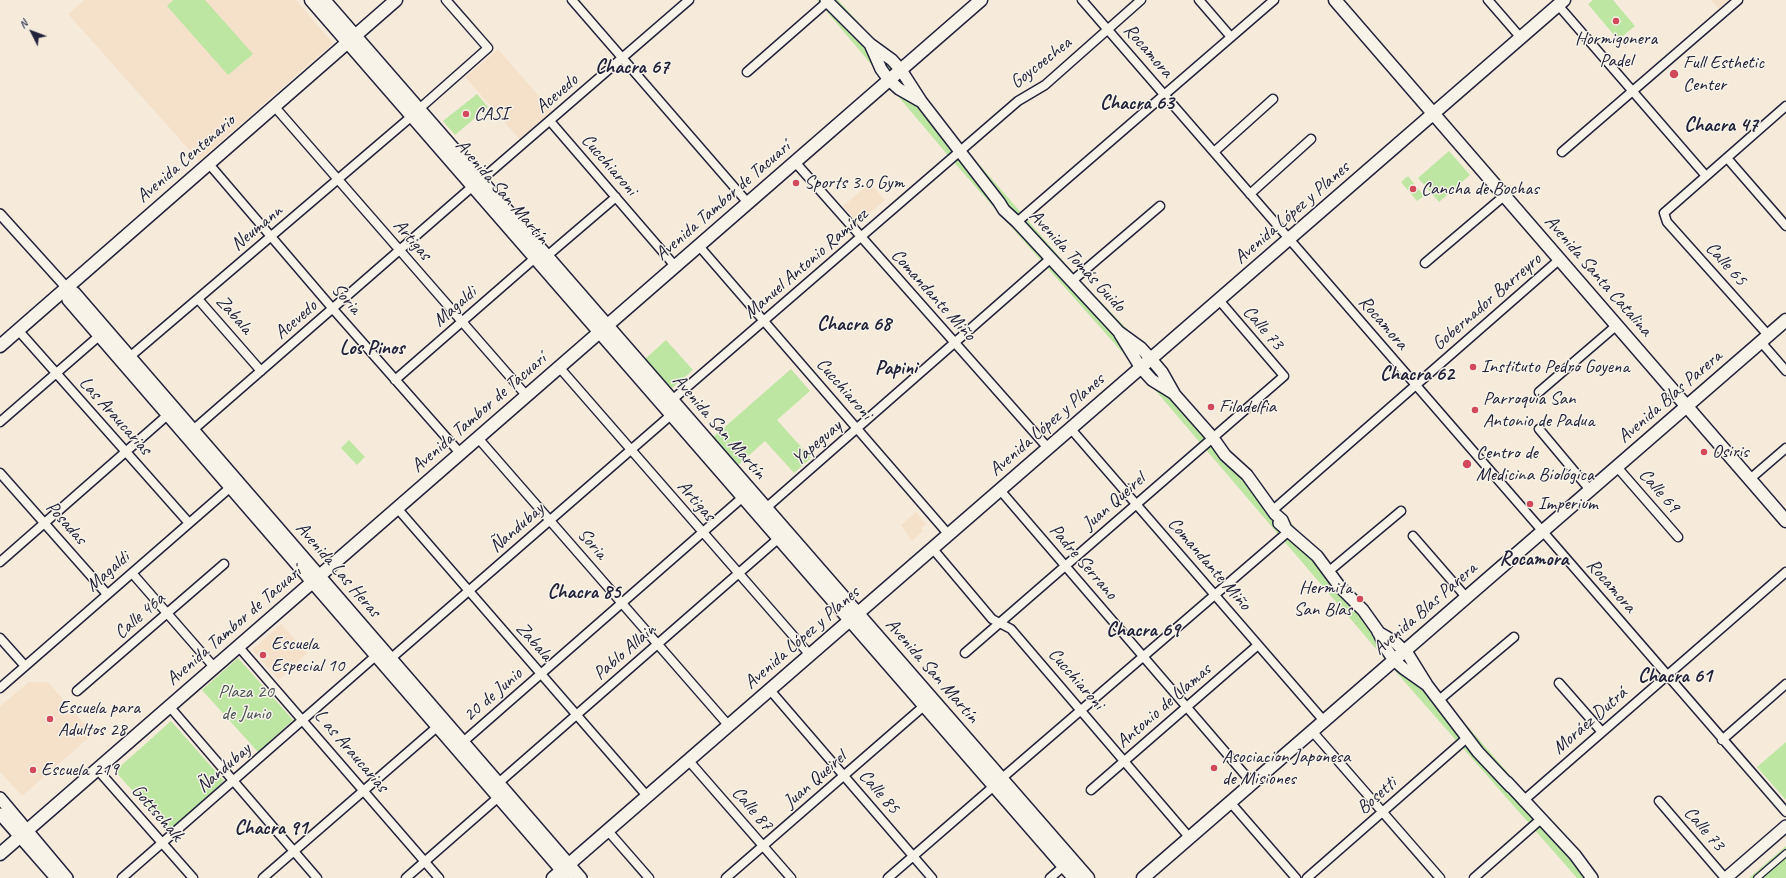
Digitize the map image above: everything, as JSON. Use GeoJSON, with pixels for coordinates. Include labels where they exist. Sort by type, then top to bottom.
{"type":"FeatureCollection","features":[{"type":"Feature","properties":{"kind":"main road","name":"Avenida San Martín"},"geometry":{"type":"LineString","coordinates":[[311,0],[352,40],[603,328],[672,400],[766,508],[925,705],[1088,878]]}},
{"type":"Feature","properties":{"kind":"main road","name":"Avenida San Martín"},"geometry":{"type":"LineString","coordinates":[[324,0],[352,40]]}},
{"type":"Feature","properties":{"kind":"main road","name":"Avenida Centenario"},"geometry":{"type":"LineString","coordinates":[[0,346],[396,0]]}},
{"type":"Feature","properties":{"kind":"main road","name":"Avenida Tambor de Tacuarí"},"geometry":{"type":"LineString","coordinates":[[0,854],[981,0]]}},
{"type":"Feature","properties":{"kind":"main road","name":"Avenida Santa Catalina"},"geometry":{"type":"LineString","coordinates":[[1335,0],[1786,521]]}},
{"type":"Feature","properties":{"kind":"main road","name":"Avenida Tomás Guido"},"geometry":{"type":"LineString","coordinates":[[826,1],[870,44],[892,60],[901,70],[921,101],[1000,202],[1004,210],[1119,332],[1141,368],[1152,380],[1176,395]]}},
{"type":"Feature","properties":{"kind":"main road","name":"Avenida López y Planes"},"geometry":{"type":"LineString","coordinates":[[563,873],[647,796],[1561,2]]}},
{"type":"Feature","properties":{"kind":"main road","name":"Avenida Tomás Guido"},"geometry":{"type":"LineString","coordinates":[[870,44],[881,69],[889,80],[899,89],[921,101]]}},
{"type":"Feature","properties":{"kind":"main road","name":"Avenida Las Heras"},"geometry":{"type":"LineString","coordinates":[[66,287],[68,300],[99,336],[126,360]]}},
{"type":"Feature","properties":{"kind":"main road","name":"Avenida Las Heras"},"geometry":{"type":"LineString","coordinates":[[66,287],[75,293],[126,360],[380,653],[437,727],[498,790]]}},
{"type":"Feature","properties":{"kind":"main road","name":"Avenida Blas Parera"},"geometry":{"type":"LineString","coordinates":[[1149,876],[1189,837],[1252,782],[1786,320]]}},
{"type":"Feature","properties":{"kind":"main road","name":"Avenida San Martín"},"geometry":{"type":"LineString","coordinates":[[603,328],[671,415],[779,538],[854,617],[998,782],[1074,878]]}},
{"type":"Feature","properties":{"kind":"main road","name":"Avenida Tomás Guido"},"geometry":{"type":"LineString","coordinates":[[1119,332],[1141,348],[1151,359],[1176,395],[1213,438],[1225,455],[1247,475],[1274,512],[1279,523],[1316,556],[1340,587],[1363,610],[1378,631],[1394,660],[1427,685]]}},
{"type":"Feature","properties":{"kind":"main road","name":"Avenida Las Heras"},"geometry":{"type":"LineString","coordinates":[[172,412],[193,430],[234,484]]}},
{"type":"Feature","properties":{"kind":"main road","name":"Avenida Tomás Guido"},"geometry":{"type":"LineString","coordinates":[[1378,631],[1395,642],[1413,661],[1427,685],[1468,737],[1523,801],[1575,855],[1592,878]]}},
{"type":"Feature","properties":{"kind":"main road","name":"Avenida Las Heras"},"geometry":{"type":"LineString","coordinates":[[387,663],[463,742],[498,790],[563,873],[581,878]]}},
{"type":"Feature","properties":{"kind":"main road"},"geometry":{"type":"LineString","coordinates":[[0,798],[56,878]]}},
{"type":"Feature","properties":{"kind":"main road"},"geometry":{"type":"LineString","coordinates":[[0,814],[24,833],[67,878]]}},
{"type":"Feature","properties":{"kind":"main road"},"geometry":{"type":"LineString","coordinates":[[1726,878],[1786,826]]}},
{"type":"Feature","properties":{"kind":"street","name":"Neumann"},"geometry":{"type":"LineString","coordinates":[[126,360],[272,237],[488,48],[446,0]]}},
{"type":"Feature","properties":{"kind":"street"},"geometry":{"type":"LineString","coordinates":[[572,0],[748,202]]}},
{"type":"Feature","properties":{"kind":"street","name":"Acevedo"},"geometry":{"type":"LineString","coordinates":[[193,430],[689,0]]}},
{"type":"Feature","properties":{"kind":"street","name":"Rocamora"},"geometry":{"type":"LineString","coordinates":[[1082,0],[1786,812]]}},
{"type":"Feature","properties":{"kind":"street","name":"Goycoechea"},"geometry":{"type":"LineString","coordinates":[[960,151],[1018,101],[1045,85],[1141,0]]}},
{"type":"Feature","properties":{"kind":"street"},"geometry":{"type":"LineString","coordinates":[[1199,0],[1231,37]]}},
{"type":"Feature","properties":{"kind":"street"},"geometry":{"type":"LineString","coordinates":[[1013,218],[1164,95],[1274,0]]}},
{"type":"Feature","properties":{"kind":"street"},"geometry":{"type":"LineString","coordinates":[[1488,0],[1521,38]]}},
{"type":"Feature","properties":{"kind":"street"},"geometry":{"type":"LineString","coordinates":[[1562,152],[1738,0]]}},
{"type":"Feature","properties":{"kind":"street"},"geometry":{"type":"LineString","coordinates":[[747,72],[826,1]]}},
{"type":"Feature","properties":{"kind":"street"},"geometry":{"type":"LineString","coordinates":[[1561,2],[1633,91],[1706,176],[1786,106]]}},
{"type":"Feature","properties":{"kind":"street"},"geometry":{"type":"LineString","coordinates":[[1214,152],[1273,98]]}},
{"type":"Feature","properties":{"kind":"street","name":"Artigas"},"geometry":{"type":"LineString","coordinates":[[274,106],[526,395]]}},
{"type":"Feature","properties":{"kind":"street","name":"Cucchiaroni"},"geometry":{"type":"LineString","coordinates":[[550,121],[675,266]]}},
{"type":"Feature","properties":{"kind":"street"},"geometry":{"type":"LineString","coordinates":[[1250,194],[1311,139]]}},
{"type":"Feature","properties":{"kind":"street","name":"Manuel Antonio Ramírez"},"geometry":{"type":"LineString","coordinates":[[672,400],[960,151]]}},
{"type":"Feature","properties":{"kind":"street"},"geometry":{"type":"LineString","coordinates":[[1727,158],[1786,226]]}},
{"type":"Feature","properties":{"kind":"street","name":"Comandante Miño"},"geometry":{"type":"LineString","coordinates":[[794,162],[1048,448]]}},
{"type":"Feature","properties":{"kind":"street","name":"Soria"},"geometry":{"type":"LineString","coordinates":[[209,164],[333,309],[460,453]]}},
{"type":"Feature","properties":{"kind":"street","name":"Calle 65"},"geometry":{"type":"LineString","coordinates":[[1706,176],[1664,213],[1667,222],[1764,339],[1786,371]]}},
{"type":"Feature","properties":{"kind":"street"},"geometry":{"type":"LineString","coordinates":[[1425,263],[1504,196]]}},
{"type":"Feature","properties":{"kind":"street","name":"Magaldi"},"geometry":{"type":"LineString","coordinates":[[395,380],[463,321],[616,197]]}},
{"type":"Feature","properties":{"kind":"street"},"geometry":{"type":"LineString","coordinates":[[1072,281],[1160,206]]}},
{"type":"Feature","properties":{"kind":"street","name":"Avenida Las Heras"},"geometry":{"type":"LineString","coordinates":[[0,214],[66,287]]}},
{"type":"Feature","properties":{"kind":"street","name":"Cucchiaroni"},"geometry":{"type":"LineString","coordinates":[[698,246],[948,535]]}},
{"type":"Feature","properties":{"kind":"street","name":"Yapeguay"},"geometry":{"type":"LineString","coordinates":[[766,508],[1050,259]]}},
{"type":"Feature","properties":{"kind":"street","name":"Gobernador Barreyro"},"geometry":{"type":"LineString","coordinates":[[1274,512],[1560,259]]}},
{"type":"Feature","properties":{"kind":"street","name":"Zabala"},"geometry":{"type":"LineString","coordinates":[[198,299],[262,371]]}},
{"type":"Feature","properties":{"kind":"street","name":"Calle 73"},"geometry":{"type":"LineString","coordinates":[[1219,300],[1284,376]]}},
{"type":"Feature","properties":{"kind":"street"},"geometry":{"type":"LineString","coordinates":[[1539,392],[1617,325]]}},
{"type":"Feature","properties":{"kind":"street","name":"Las Araucarias"},"geometry":{"type":"LineString","coordinates":[[18,330],[189,523]]}},
{"type":"Feature","properties":{"kind":"street"},"geometry":{"type":"LineString","coordinates":[[0,422],[99,336]]}},
{"type":"Feature","properties":{"kind":"street","name":"Artigas"},"geometry":{"type":"LineString","coordinates":[[559,367],[810,655]]}},
{"type":"Feature","properties":{"kind":"street","name":"Juan Queirel"},"geometry":{"type":"LineString","coordinates":[[965,653],[1284,376]]}},
{"type":"Feature","properties":{"kind":"street"},"geometry":{"type":"LineString","coordinates":[[0,562],[172,412]]}},
{"type":"Feature","properties":{"kind":"street","name":"Ñandubay"},"geometry":{"type":"LineString","coordinates":[[387,663],[671,415]]}},
{"type":"Feature","properties":{"kind":"street","name":"Comandante Miño"},"geometry":{"type":"LineString","coordinates":[[1071,429],[1324,721]]}},
{"type":"Feature","properties":{"kind":"street"},"geometry":{"type":"LineString","coordinates":[[1539,429],[1590,490]]}},
{"type":"Feature","properties":{"kind":"street","name":"Soria"},"geometry":{"type":"LineString","coordinates":[[478,438],[729,726]]}},
{"type":"Feature","properties":{"kind":"street"},"geometry":{"type":"LineString","coordinates":[[1750,479],[1786,448]]}},
{"type":"Feature","properties":{"kind":"street","name":"Calle 69"},"geometry":{"type":"LineString","coordinates":[[1617,467],[1678,537]]}},
{"type":"Feature","properties":{"kind":"street","name":"Posadas"},"geometry":{"type":"LineString","coordinates":[[0,473],[107,594]]}},
{"type":"Feature","properties":{"kind":"street","name":"Magaldi"},"geometry":{"type":"LineString","coordinates":[[0,688],[234,484]]}},
{"type":"Feature","properties":{"kind":"street","name":"Padre Serrano"},"geometry":{"type":"LineString","coordinates":[[1000,490],[1252,782]]}},
{"type":"Feature","properties":{"kind":"street","name":"20 de Junio"},"geometry":{"type":"LineString","coordinates":[[463,742],[743,497]]}},
{"type":"Feature","properties":{"kind":"street","name":"Zabala"},"geometry":{"type":"LineString","coordinates":[[397,508],[468,592],[647,796]]}},
{"type":"Feature","properties":{"kind":"street"},"geometry":{"type":"LineString","coordinates":[[1328,572],[1400,511]]}},
{"type":"Feature","properties":{"kind":"street"},"geometry":{"type":"LineString","coordinates":[[888,878],[1215,595],[1287,529]]}},
{"type":"Feature","properties":{"kind":"street"},"geometry":{"type":"LineString","coordinates":[[1413,536],[1466,597]]}},
{"type":"Feature","properties":{"kind":"street","name":"Pablo Allain"},"geometry":{"type":"LineString","coordinates":[[406,878],[425,862],[576,715],[779,538]]}},
{"type":"Feature","properties":{"kind":"street","name":"Cucchiaroni"},"geometry":{"type":"LineString","coordinates":[[932,549],[992,619],[1011,629],[1189,837]]}},
{"type":"Feature","properties":{"kind":"street","name":"Calle 46a"},"geometry":{"type":"LineString","coordinates":[[77,691],[224,564]]}},
{"type":"Feature","properties":{"kind":"street","name":"Moráez Dutrá"},"geometry":{"type":"LineString","coordinates":[[1523,801],[1786,572]]}},
{"type":"Feature","properties":{"kind":"street"},"geometry":{"type":"LineString","coordinates":[[132,573],[214,667]]}},
{"type":"Feature","properties":{"kind":"street"},"geometry":{"type":"LineString","coordinates":[[1439,700],[1514,637]]}},
{"type":"Feature","properties":{"kind":"street"},"geometry":{"type":"LineString","coordinates":[[0,638],[25,666]]}},
{"type":"Feature","properties":{"kind":"street","name":"Antonio de Llamas"},"geometry":{"type":"LineString","coordinates":[[1091,790],[1258,645]]}},
{"type":"Feature","properties":{"kind":"street","name":"L as Araucarias"},"geometry":{"type":"LineString","coordinates":[[238,646],[439,878]]}},
{"type":"Feature","properties":{"kind":"street","name":"Ñandubay"},"geometry":{"type":"LineString","coordinates":[[122,878],[380,653]]}},
{"type":"Feature","properties":{"kind":"street"},"geometry":{"type":"LineString","coordinates":[[1559,683],[1602,732]]}},
{"type":"Feature","properties":{"kind":"street"},"geometry":{"type":"LineString","coordinates":[[1722,740],[1786,684]]}},
{"type":"Feature","properties":{"kind":"street","name":"Calle 85"},"geometry":{"type":"LineString","coordinates":[[770,690],[932,878]]}},
{"type":"Feature","properties":{"kind":"street","name":"Juan Queirel"},"geometry":{"type":"LineString","coordinates":[[726,878],[925,705]]}},
{"type":"Feature","properties":{"kind":"street"},"geometry":{"type":"LineString","coordinates":[[169,706],[317,878]]}},
{"type":"Feature","properties":{"kind":"street"},"geometry":{"type":"LineString","coordinates":[[263,878],[437,727]]}},
{"type":"Feature","properties":{"kind":"street"},"geometry":{"type":"LineString","coordinates":[[1312,731],[1440,878]]}},
{"type":"Feature","properties":{"kind":"street","name":"Bosetti"},"geometry":{"type":"LineString","coordinates":[[1307,878],[1468,737]]}},
{"type":"Feature","properties":{"kind":"street","name":"Calle 87"},"geometry":{"type":"LineString","coordinates":[[689,760],[791,878]]}},
{"type":"Feature","properties":{"kind":"street","name":"Gottschalk"},"geometry":{"type":"LineString","coordinates":[[97,769],[192,878]]}},
{"type":"Feature","properties":{"kind":"street","name":"Calle 73"},"geometry":{"type":"LineString","coordinates":[[1659,801],[1726,878]]}},
{"type":"Feature","properties":{"kind":"street"},"geometry":{"type":"LineString","coordinates":[[1230,802],[1296,878]]}},
{"type":"Feature","properties":{"kind":"street"},"geometry":{"type":"LineString","coordinates":[[1474,878],[1541,819]]}},
{"type":"Feature","properties":{"kind":"street"},"geometry":{"type":"LineString","coordinates":[[608,831],[649,878]]}},
{"type":"Feature","properties":{"kind":"street"},"geometry":{"type":"LineString","coordinates":[[1757,878],[1786,853]]}},
{"type":"Feature","properties":{"kind":"street"},"geometry":{"type":"LineString","coordinates":[[1050,878],[1064,866]]}},
{"type":"Feature","properties":{"kind":"shaded area"},"geometry":{"type":"Polygon","coordinates":[[[84,0],[296,0],[333,43],[199,161],[68,14],[84,0]]]}},
{"type":"Feature","properties":{"kind":"shaded area"},"geometry":{"type":"Polygon","coordinates":[[[1711,0],[1729,0],[1719,9],[1711,0]]]}},
{"type":"Feature","properties":{"kind":"shaded area"},"geometry":{"type":"Polygon","coordinates":[[[498,49],[552,111],[520,140],[465,77],[498,49]]]}},
{"type":"Feature","properties":{"kind":"shaded area"},"geometry":{"type":"Polygon","coordinates":[[[870,183],[885,200],[858,223],[843,206],[870,183]]]}},
{"type":"Feature","properties":{"kind":"shaded area"},"geometry":{"type":"Polygon","coordinates":[[[916,512],[926,524],[921,528],[923,531],[912,541],[901,525],[916,512]]]}},
{"type":"Feature","properties":{"kind":"shaded area"},"geometry":{"type":"Polygon","coordinates":[[[281,624],[307,653],[279,680],[252,650],[281,624]]]}},
{"type":"Feature","properties":{"kind":"shaded area"},"geometry":{"type":"Polygon","coordinates":[[[29,682],[48,682],[93,734],[22,796],[0,772],[0,706],[29,682]]]}},
{"type":"Feature","properties":{"kind":"green space"},"geometry":{"type":"Polygon","coordinates":[[[173,0],[205,0],[253,54],[228,75],[167,6],[173,0]]]}},
{"type":"Feature","properties":{"kind":"green space"},"geometry":{"type":"Polygon","coordinates":[[[817,0],[838,0],[901,69],[964,147],[1077,277],[1153,356],[1215,435],[1599,878],[1577,878],[1389,664],[1138,370],[951,159],[817,0]]]}},
{"type":"Feature","properties":{"kind":"green space","name":"Hormigonera Padel"},"geometry":{"type":"Polygon","coordinates":[[[1593,0],[1613,0],[1635,26],[1618,40],[1588,4],[1593,0]]]}},
{"type":"Feature","properties":{"kind":"green space","name":"CASI"},"geometry":{"type":"Polygon","coordinates":[[[477,94],[488,107],[455,135],[443,121],[477,94]]]}},
{"type":"Feature","properties":{"kind":"green space"},"geometry":{"type":"Polygon","coordinates":[[[1449,151],[1470,175],[1439,202],[1418,178],[1449,151]]]}},
{"type":"Feature","properties":{"kind":"green space","name":"Cancha de Bochas"},"geometry":{"type":"Polygon","coordinates":[[[1408,176],[1424,196],[1417,201],[1401,182],[1408,176]]]}},
{"type":"Feature","properties":{"kind":"green space"},"geometry":{"type":"Polygon","coordinates":[[[666,340],[693,370],[671,389],[645,359],[666,340]]]}},
{"type":"Feature","properties":{"kind":"green space"},"geometry":{"type":"Polygon","coordinates":[[[791,369],[810,391],[777,420],[811,458],[794,473],[765,441],[736,467],[711,439],[791,369]]]}},
{"type":"Feature","properties":{"kind":"green space"},"geometry":{"type":"Polygon","coordinates":[[[349,440],[365,457],[357,465],[341,448],[349,440]]]}},
{"type":"Feature","properties":{"kind":"green space","name":"Plaza 20 de Junio"},"geometry":{"type":"Polygon","coordinates":[[[238,658],[293,720],[258,752],[202,690],[238,658]]]}},
{"type":"Feature","properties":{"kind":"green space"},"geometry":{"type":"Polygon","coordinates":[[[171,721],[224,781],[168,831],[115,771],[171,721]]]}},
{"type":"Feature","properties":{"kind":"green space"},"geometry":{"type":"Polygon","coordinates":[[[1786,742],[1786,800],[1757,767],[1786,742]]]}},
{"type":"Feature","properties":{"kind":"green space"},"geometry":{"type":"Polygon","coordinates":[[[1786,846],[1786,878],[1749,878],[1786,846]]]}},
{"type":"Feature","properties":{"kind":"place","name":"Hormigonera Padel"},"geometry":{"type":"Point","coordinates":[1616,21]}},
{"type":"Feature","properties":{"kind":"place","name":"Full Esthetic Center"},"geometry":{"type":"Point","coordinates":[1674,74]}},
{"type":"Feature","properties":{"kind":"place","name":"CASI"},"geometry":{"type":"Point","coordinates":[466,114]}},
{"type":"Feature","properties":{"kind":"place","name":"Sports 3.0 Gym"},"geometry":{"type":"Point","coordinates":[796,183]}},
{"type":"Feature","properties":{"kind":"place","name":"Cancha de Bochas"},"geometry":{"type":"Point","coordinates":[1413,189]}},
{"type":"Feature","properties":{"kind":"place","name":"Instituto Pedro Goyena"},"geometry":{"type":"Point","coordinates":[1473,367]}},
{"type":"Feature","properties":{"kind":"place","name":"Filadelfia"},"geometry":{"type":"Point","coordinates":[1211,407]}},
{"type":"Feature","properties":{"kind":"place","name":"Parroquia San Antonio de Padua"},"geometry":{"type":"Point","coordinates":[1475,410]}},
{"type":"Feature","properties":{"kind":"place","name":"Osiris"},"geometry":{"type":"Point","coordinates":[1704,452]}},
{"type":"Feature","properties":{"kind":"place","name":"Centro de Medicina Biológica"},"geometry":{"type":"Point","coordinates":[1467,464]}},
{"type":"Feature","properties":{"kind":"place","name":"Imperium"},"geometry":{"type":"Point","coordinates":[1530,504]}},
{"type":"Feature","properties":{"kind":"place","name":"Hermita San Blas"},"geometry":{"type":"Point","coordinates":[1360,599]}},
{"type":"Feature","properties":{"kind":"place","name":"Escuela Especial 10"},"geometry":{"type":"Point","coordinates":[263,655]}},
{"type":"Feature","properties":{"kind":"place","name":"Escuela para Adultos 28"},"geometry":{"type":"Point","coordinates":[50,719]}},
{"type":"Feature","properties":{"kind":"place","name":"Asociacion Japonesa de Misiones"},"geometry":{"type":"Point","coordinates":[1214,768]}},
{"type":"Feature","properties":{"kind":"place","name":"Escuela 219"},"geometry":{"type":"Point","coordinates":[33,770]}},
{"type":"Feature","properties":{"kind":"district","name":"Chacra 67"},"geometry":{"type":"Point","coordinates":[632,68]}},
{"type":"Feature","properties":{"kind":"district","name":"Chacra 63"},"geometry":{"type":"Point","coordinates":[1137,104]}},
{"type":"Feature","properties":{"kind":"district","name":"Chacra 47"},"geometry":{"type":"Point","coordinates":[1721,126]}},
{"type":"Feature","properties":{"kind":"district","name":"Chacra 68"},"geometry":{"type":"Point","coordinates":[854,325]}},
{"type":"Feature","properties":{"kind":"district","name":"Los Pinos"},"geometry":{"type":"Point","coordinates":[372,349]}},
{"type":"Feature","properties":{"kind":"district","name":"Papini"},"geometry":{"type":"Point","coordinates":[896,369]}},
{"type":"Feature","properties":{"kind":"district","name":"Chacra 62"},"geometry":{"type":"Point","coordinates":[1417,375]}},
{"type":"Feature","properties":{"kind":"district","name":"Rocamora"},"geometry":{"type":"Point","coordinates":[1534,560]}},
{"type":"Feature","properties":{"kind":"district","name":"Chacra 85"},"geometry":{"type":"Point","coordinates":[584,593]}},
{"type":"Feature","properties":{"kind":"district","name":"Chacra 69"},"geometry":{"type":"Point","coordinates":[1143,631]}},
{"type":"Feature","properties":{"kind":"district","name":"Chacra 61"},"geometry":{"type":"Point","coordinates":[1675,677]}},
{"type":"Feature","properties":{"kind":"district","name":"Chacra 91"},"geometry":{"type":"Point","coordinates":[271,829]}}]}
